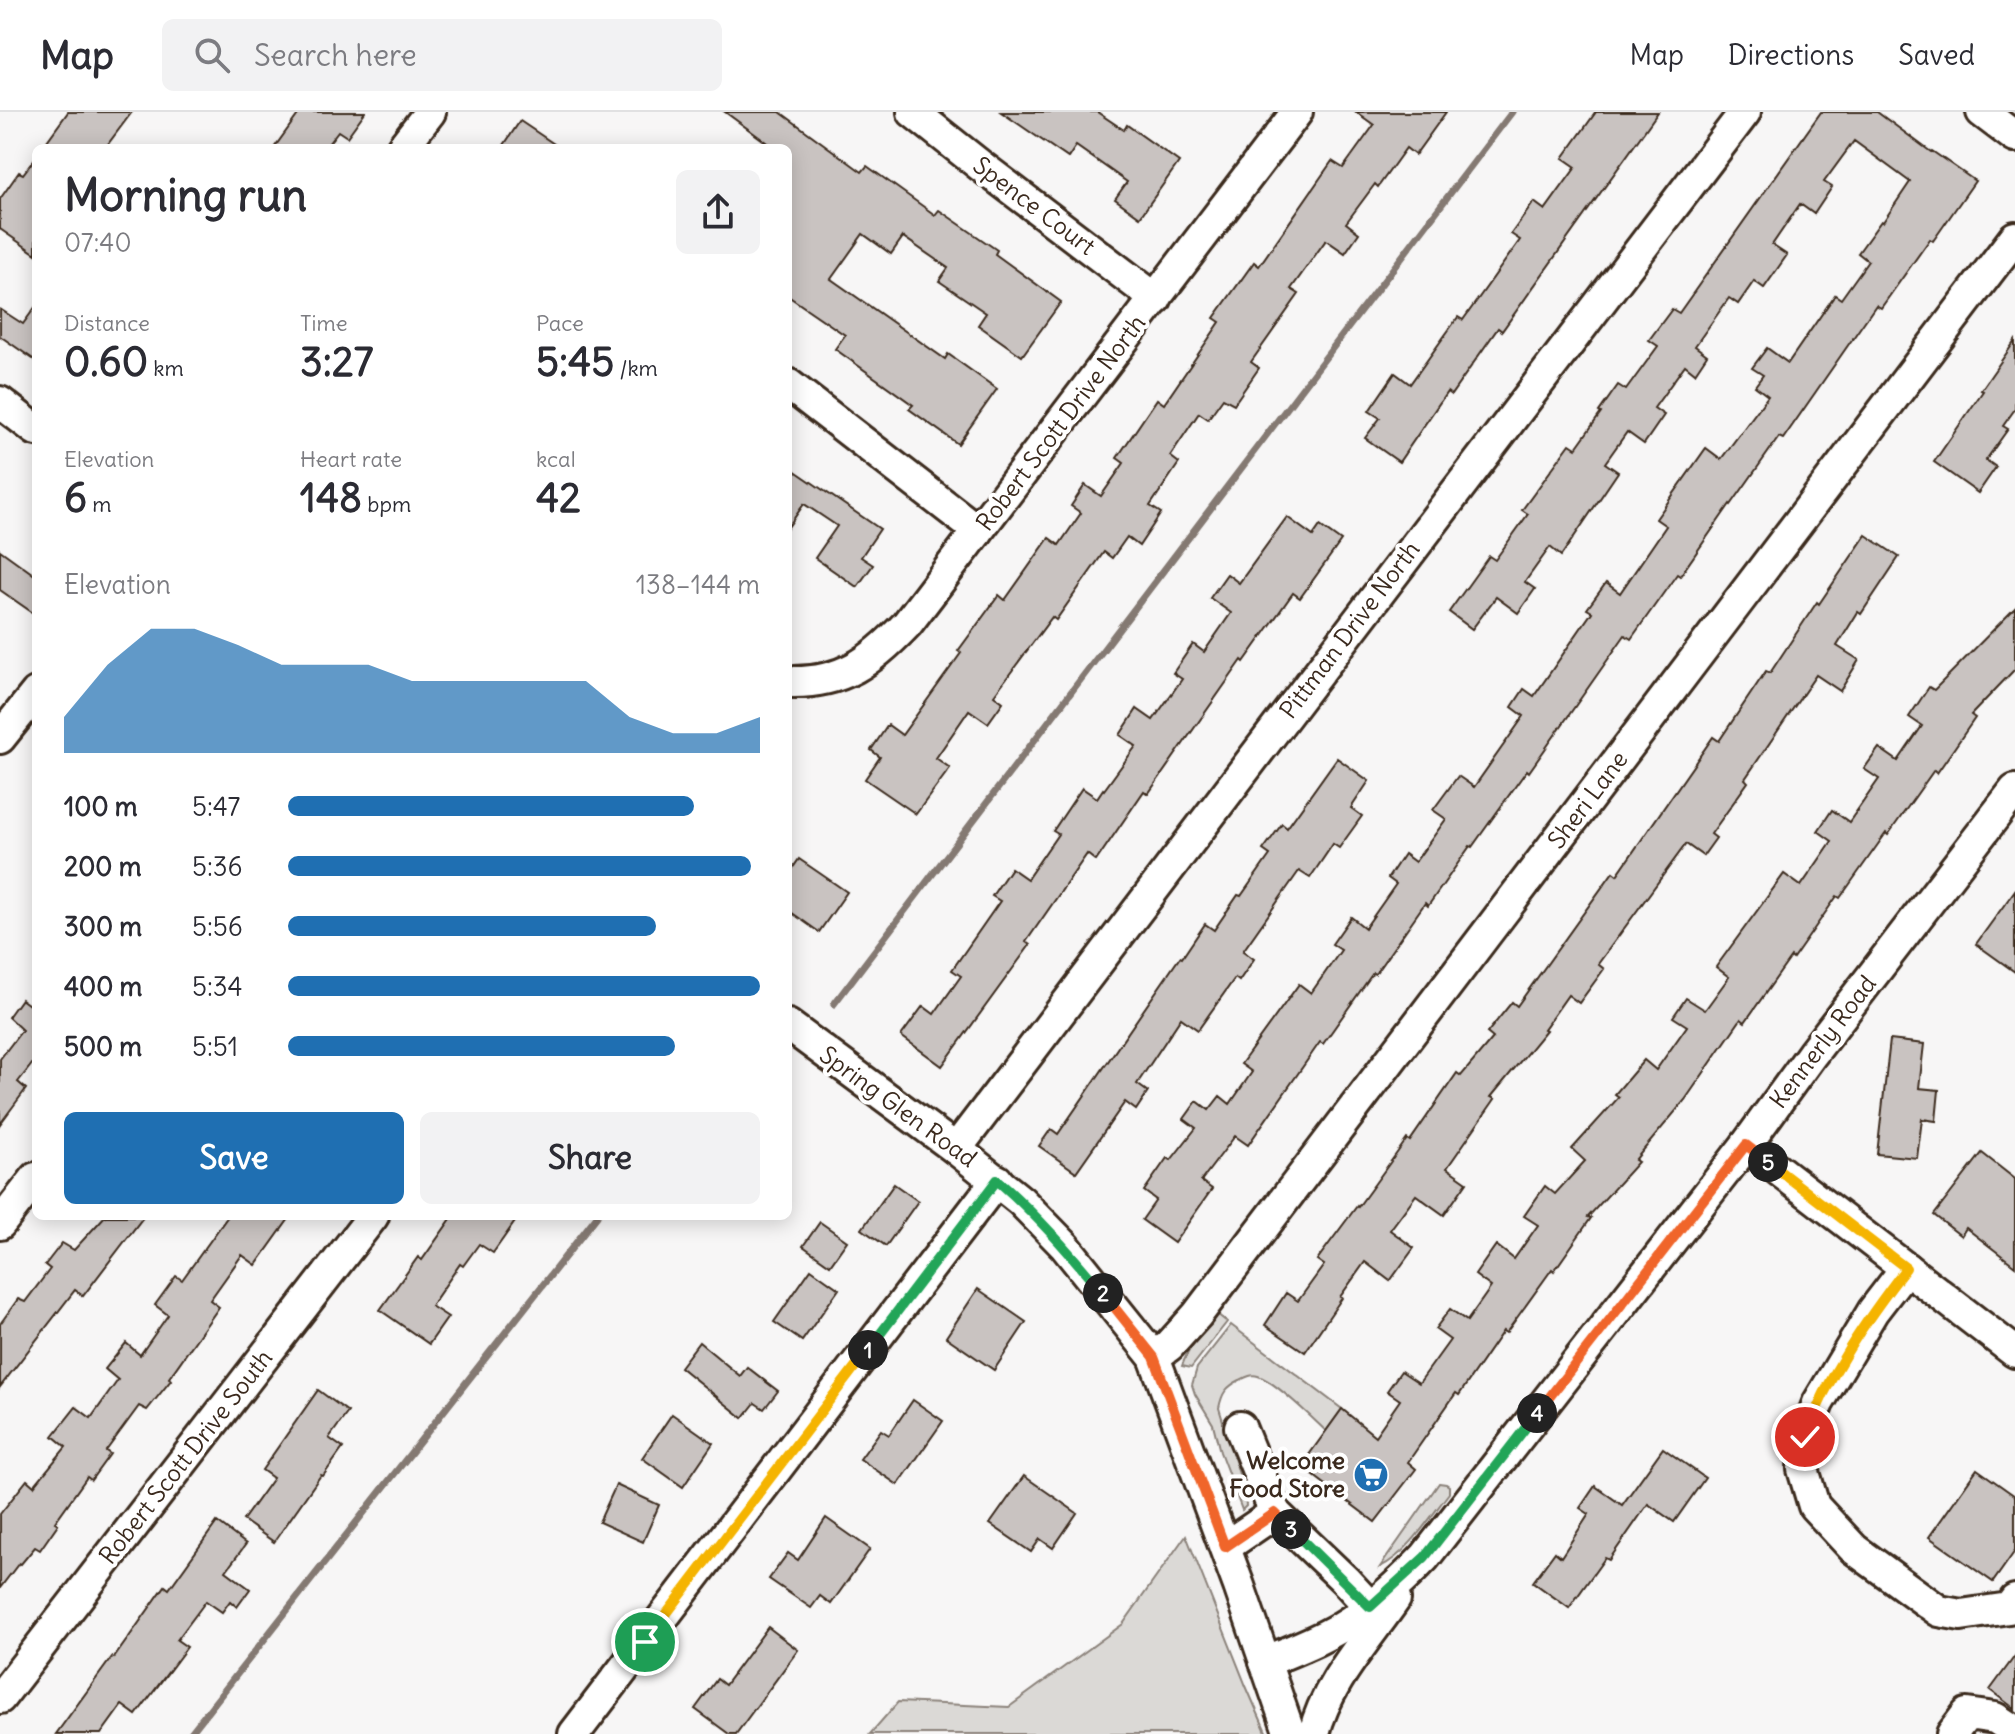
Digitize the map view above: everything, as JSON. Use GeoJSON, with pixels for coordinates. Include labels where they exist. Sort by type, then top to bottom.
{"type":"FeatureCollection","features":[{"type":"Feature","properties":{"kind":"street"},"geometry":{"type":"LineString","coordinates":[[405,144],[430,112]]}},
{"type":"Feature","properties":{"kind":"street","name":"Spence Court"},"geometry":{"type":"LineString","coordinates":[[913,112],[1156,299]]}},
{"type":"Feature","properties":{"kind":"street","name":"Robert Scott Drive North"},"geometry":{"type":"LineString","coordinates":[[792,682],[810,683],[836,677],[868,662],[907,624],[1297,112]]}},
{"type":"Feature","properties":{"kind":"street","name":"Pittman Drive North"},"geometry":{"type":"LineString","coordinates":[[956,1149],[1745,112]]}},
{"type":"Feature","properties":{"kind":"street"},"geometry":{"type":"LineString","coordinates":[[1982,112],[2015,137]]}},
{"type":"Feature","properties":{"kind":"street","name":"Sheri Lane"},"geometry":{"type":"LineString","coordinates":[[1154,1357],[1169,1346],[1207,1302],[2015,237]]}},
{"type":"Feature","properties":{"kind":"street"},"geometry":{"type":"LineString","coordinates":[[792,387],[978,531]]}},
{"type":"Feature","properties":{"kind":"street"},"geometry":{"type":"LineString","coordinates":[[0,402],[32,427]]}},
{"type":"Feature","properties":{"kind":"street"},"geometry":{"type":"LineString","coordinates":[[0,738],[32,698]]}},
{"type":"Feature","properties":{"kind":"street","name":"Kennerly Road"},"geometry":{"type":"LineString","coordinates":[[1265,1662],[1320,1639],[1351,1621],[1419,1563],[1746,1145],[1812,1054],[2006,822],[2015,790]]}},
{"type":"Feature","properties":{"kind":"street","name":"Spring Glen Road"},"geometry":{"type":"LineString","coordinates":[[792,1028],[1021,1201],[1065,1246],[1154,1357],[1290,1734]]}},
{"type":"Feature","properties":{"kind":"street"},"geometry":{"type":"LineString","coordinates":[[1746,1145],[2015,1352]]}},
{"type":"Feature","properties":{"kind":"street"},"geometry":{"type":"LineString","coordinates":[[574,1734],[997,1180]]}},
{"type":"Feature","properties":{"kind":"street"},"geometry":{"type":"LineString","coordinates":[[0,1224],[32,1183]]}},
{"type":"Feature","properties":{"kind":"street","name":"Robert Scott Drive South"},"geometry":{"type":"LineString","coordinates":[[0,1698],[370,1220]]}},
{"type":"Feature","properties":{"kind":"street"},"geometry":{"type":"LineString","coordinates":[[1906,1268],[1873,1311],[1818,1403],[1805,1437],[1803,1469],[1814,1506],[1854,1549],[1939,1611],[1961,1615],[2009,1608],[2015,1600]]}},
{"type":"Feature","properties":{"kind":"street"},"geometry":{"type":"LineString","coordinates":[[1240,1427],[1275,1513],[1370,1607]]}},
{"type":"Feature","properties":{"kind":"street"},"geometry":{"type":"LineString","coordinates":[[1225,1547],[1275,1513]]}},
{"type":"Feature","properties":{"kind":"street"},"geometry":{"type":"LineString","coordinates":[[1314,1734],[1323,1707],[1337,1682],[1419,1563]]}},
{"type":"Feature","properties":{"kind":"street"},"geometry":{"type":"LineString","coordinates":[[1952,1734],[1967,1714],[1995,1718],[2015,1731]]}},
{"type":"Feature","properties":{"kind":"shaded area"},"geometry":{"type":"Polygon","coordinates":[[[1217,1314],[1227,1322],[1191,1368],[1182,1366],[1193,1345],[1217,1314]]]}},
{"type":"Feature","properties":{"kind":"shaded area"},"geometry":{"type":"Polygon","coordinates":[[[1231,1325],[1342,1409],[1326,1431],[1265,1379],[1253,1375],[1228,1388],[1219,1408],[1245,1494],[1246,1506],[1242,1510],[1213,1424],[1192,1385],[1197,1368],[1231,1325]]]}},
{"type":"Feature","properties":{"kind":"shaded area"},"geometry":{"type":"Polygon","coordinates":[[[1439,1483],[1449,1486],[1449,1493],[1400,1554],[1380,1567],[1439,1483]]]}},
{"type":"Feature","properties":{"kind":"shaded area"},"geometry":{"type":"Polygon","coordinates":[[[1186,1535],[1267,1734],[870,1734],[898,1702],[1009,1707],[1123,1624],[1186,1535]]]}},
{"type":"Feature","properties":{"kind":"building"},"geometry":{"type":"Polygon","coordinates":[[[68,112],[132,112],[108,144],[45,144],[68,112]]]}},
{"type":"Feature","properties":{"kind":"building"},"geometry":{"type":"Polygon","coordinates":[[[300,112],[365,112],[347,137],[338,131],[328,144],[277,144],[300,112]]]}},
{"type":"Feature","properties":{"kind":"building"},"geometry":{"type":"Polygon","coordinates":[[[725,112],[780,112],[862,172],[867,166],[935,215],[939,210],[997,250],[995,254],[1061,302],[1022,356],[978,325],[986,313],[939,281],[948,268],[903,237],[891,254],[863,234],[831,279],[945,359],[948,354],[997,389],[958,444],[909,409],[913,405],[835,349],[845,335],[792,299],[792,144],[769,144],[725,112]]]}},
{"type":"Feature","properties":{"kind":"building"},"geometry":{"type":"Polygon","coordinates":[[[1001,112],[1097,112],[1124,130],[1127,125],[1179,162],[1140,217],[1115,199],[1127,182],[1076,146],[1068,158],[1001,112]]]}},
{"type":"Feature","properties":{"kind":"building"},"geometry":{"type":"Polygon","coordinates":[[[1356,112],[1446,112],[1415,155],[1406,148],[1378,187],[1375,184],[1346,223],[1359,233],[1345,253],[1326,240],[1291,289],[1299,294],[1251,362],[1259,368],[1234,404],[1223,398],[1208,419],[1199,413],[1170,456],[1179,463],[1150,506],[1161,513],[1139,546],[1127,537],[1112,558],[1104,552],[1056,620],[1052,617],[994,695],[1003,702],[988,723],[969,710],[936,758],[950,768],[916,814],[865,779],[880,757],[871,750],[888,725],[902,735],[999,595],[1005,600],[1049,538],[1059,545],[1081,513],[1071,506],[1085,485],[1101,496],[1124,463],[1117,458],[1157,399],[1164,404],[1220,322],[1214,318],[1254,262],[1259,266],[1332,161],[1343,168],[1374,125],[1356,112]]]}},
{"type":"Feature","properties":{"kind":"building"},"geometry":{"type":"Polygon","coordinates":[[[1596,112],[1658,112],[1502,331],[1498,328],[1451,395],[1447,392],[1399,462],[1365,438],[1380,418],[1369,411],[1395,373],[1410,384],[1458,317],[1463,320],[1520,240],[1511,234],[1534,202],[1545,210],[1576,167],[1563,158],[1596,112]]]}},
{"type":"Feature","properties":{"kind":"building"},"geometry":{"type":"Polygon","coordinates":[[[1821,112],[1877,112],[1975,181],[1881,308],[1876,305],[1783,439],[1779,437],[1680,576],[1677,574],[1631,639],[1625,635],[1529,772],[1527,770],[1428,906],[1425,903],[1323,1044],[1320,1042],[1248,1145],[1235,1136],[1201,1181],[1212,1189],[1174,1243],[1142,1220],[1156,1200],[1144,1191],[1167,1158],[1171,1160],[1196,1128],[1184,1119],[1197,1101],[1209,1110],[1220,1096],[1230,1104],[1252,1072],[1241,1064],[1299,984],[1311,993],[1341,950],[1332,944],[1351,917],[1365,928],[1396,884],[1388,878],[1404,854],[1415,862],[1446,819],[1433,810],[1458,776],[1474,787],[1524,716],[1512,707],[1524,689],[1534,696],[1592,612],[1587,609],[1606,583],[1620,593],[1666,526],[1656,519],[1706,448],[1721,459],[1768,396],[1755,386],[1763,375],[1752,368],[1767,348],[1788,363],[1835,295],[1841,299],[1868,261],[1858,253],[1910,182],[1854,141],[1824,182],[1832,187],[1814,214],[1800,204],[1772,245],[1787,255],[1764,288],[1754,281],[1738,304],[1729,298],[1695,346],[1707,355],[1695,373],[1685,365],[1654,408],[1664,415],[1644,444],[1627,432],[1605,463],[1618,472],[1561,556],[1550,547],[1525,582],[1535,589],[1518,613],[1496,597],[1472,629],[1449,612],[1489,556],[1495,560],[1528,514],[1522,510],[1570,444],[1576,448],[1618,385],[1626,390],[1658,346],[1649,340],[1672,309],[1679,313],[1821,112]]]}},
{"type":"Feature","properties":{"kind":"building"},"geometry":{"type":"Polygon","coordinates":[[[520,121],[554,144],[505,144],[520,121]]]}},
{"type":"Feature","properties":{"kind":"building"},"geometry":{"type":"Polygon","coordinates":[[[32,162],[32,251],[0,229],[0,199],[19,172],[23,174],[32,162]]]}},
{"type":"Feature","properties":{"kind":"building"},"geometry":{"type":"Polygon","coordinates":[[[0,309],[23,324],[32,312],[32,358],[0,336],[0,309]]]}},
{"type":"Feature","properties":{"kind":"building"},"geometry":{"type":"Polygon","coordinates":[[[2015,341],[2015,409],[2003,426],[2008,429],[1986,460],[1996,467],[1978,493],[1934,462],[2015,341]]]}},
{"type":"Feature","properties":{"kind":"building"},"geometry":{"type":"Polygon","coordinates":[[[792,469],[880,529],[861,557],[873,565],[857,587],[815,558],[837,526],[804,504],[792,521],[792,469]]]}},
{"type":"Feature","properties":{"kind":"building"},"geometry":{"type":"Polygon","coordinates":[[[1287,517],[1313,536],[1320,526],[1341,541],[1300,598],[1293,593],[1148,794],[1144,791],[1096,861],[1087,854],[1026,942],[1030,945],[942,1066],[901,1036],[923,1006],[934,1014],[961,976],[952,970],[1000,901],[992,896],[1011,868],[1027,879],[1058,834],[1053,831],[1082,788],[1097,798],[1104,790],[1136,746],[1120,735],[1137,709],[1153,720],[1182,679],[1173,673],[1193,644],[1204,652],[1231,613],[1210,598],[1227,574],[1239,583],[1287,517]]]}},
{"type":"Feature","properties":{"kind":"building"},"geometry":{"type":"Polygon","coordinates":[[[1866,535],[1899,557],[1837,646],[1859,660],[1840,691],[1816,675],[1745,779],[1748,782],[1711,834],[1716,838],[1703,856],[1686,844],[1598,964],[1604,969],[1579,1003],[1568,995],[1546,1030],[1491,1097],[1495,1099],[1447,1168],[1467,1182],[1444,1215],[1416,1195],[1390,1230],[1414,1248],[1390,1281],[1365,1262],[1305,1352],[1265,1325],[1286,1293],[1298,1301],[1324,1265],[1317,1260],[1357,1206],[1407,1139],[1410,1141],[1457,1073],[1461,1076],[1493,1038],[1487,1033],[1512,1002],[1517,1006],[1613,872],[1617,875],[1713,737],[1719,741],[1766,671],[1770,673],[1866,535]]]}},
{"type":"Feature","properties":{"kind":"building"},"geometry":{"type":"Polygon","coordinates":[[[0,550],[32,573],[32,612],[0,590],[0,550]]]}},
{"type":"Feature","properties":{"kind":"building"},"geometry":{"type":"Polygon","coordinates":[[[2015,608],[2015,669],[1971,715],[1975,718],[1937,773],[1934,770],[1745,1022],[1741,1019],[1685,1100],[1635,1160],[1638,1162],[1588,1217],[1591,1218],[1554,1271],[1552,1269],[1506,1333],[1503,1331],[1459,1395],[1456,1393],[1408,1462],[1416,1469],[1375,1522],[1301,1466],[1342,1409],[1375,1436],[1400,1400],[1387,1391],[1401,1371],[1419,1383],[1450,1340],[1435,1329],[1450,1309],[1467,1321],[1491,1287],[1475,1275],[1496,1245],[1514,1259],[1538,1225],[1524,1216],[1545,1186],[1555,1194],[1585,1161],[1572,1149],[1619,1097],[1615,1094],[1644,1060],[1656,1070],[1687,1026],[1673,1017],[1686,998],[1705,1010],[1729,977],[1716,967],[1784,874],[1801,886],[1832,841],[1818,831],[1832,810],[1849,822],[1879,779],[1864,769],[1879,748],[1898,761],[1922,726],[1909,717],[1929,687],[1934,690],[2015,608]]]}},
{"type":"Feature","properties":{"kind":"building"},"geometry":{"type":"Polygon","coordinates":[[[1337,758],[1369,781],[1351,808],[1362,816],[1339,848],[1333,844],[1310,878],[1299,871],[1243,951],[1254,959],[1239,981],[1235,978],[1198,1030],[1181,1018],[1137,1084],[1148,1092],[1136,1110],[1125,1102],[1076,1172],[1039,1146],[1051,1129],[1058,1134],[1205,924],[1214,930],[1238,895],[1241,896],[1270,855],[1263,850],[1282,824],[1287,828],[1337,758]]]}},
{"type":"Feature","properties":{"kind":"building"},"geometry":{"type":"Polygon","coordinates":[[[799,859],[847,892],[819,932],[792,913],[792,869],[799,859]]]}},
{"type":"Feature","properties":{"kind":"building"},"geometry":{"type":"Polygon","coordinates":[[[2015,890],[2015,972],[1976,944],[2015,890]]]}},
{"type":"Feature","properties":{"kind":"building"},"geometry":{"type":"Polygon","coordinates":[[[21,999],[32,1007],[32,1064],[18,1082],[26,1089],[0,1124],[0,1059],[22,1030],[8,1017],[21,999]]]}},
{"type":"Feature","properties":{"kind":"building"},"geometry":{"type":"Polygon","coordinates":[[[1890,1040],[1924,1044],[1919,1088],[1939,1090],[1936,1121],[1922,1119],[1917,1158],[1877,1154],[1890,1040]]]}},
{"type":"Feature","properties":{"kind":"building"},"geometry":{"type":"Polygon","coordinates":[[[1982,1153],[2015,1179],[2015,1266],[1966,1228],[1961,1236],[1934,1215],[1982,1153]]]}},
{"type":"Feature","properties":{"kind":"building"},"geometry":{"type":"Polygon","coordinates":[[[894,1184],[918,1201],[886,1246],[862,1229],[894,1184]]]}},
{"type":"Feature","properties":{"kind":"building"},"geometry":{"type":"Polygon","coordinates":[[[101,1220],[141,1220],[83,1296],[75,1290],[0,1387],[0,1324],[18,1299],[25,1302],[50,1269],[45,1265],[62,1243],[74,1250],[101,1220]]]}},
{"type":"Feature","properties":{"kind":"building"},"geometry":{"type":"Polygon","coordinates":[[[225,1220],[288,1220],[256,1265],[242,1255],[210,1300],[219,1307],[169,1378],[171,1380],[147,1410],[139,1406],[106,1451],[110,1454],[91,1480],[87,1477],[55,1522],[58,1524],[40,1550],[35,1547],[0,1588],[0,1514],[27,1480],[34,1486],[66,1447],[53,1436],[76,1407],[91,1418],[118,1380],[105,1369],[126,1343],[140,1355],[168,1315],[155,1305],[176,1276],[182,1280],[225,1220]]]}},
{"type":"Feature","properties":{"kind":"building"},"geometry":{"type":"Polygon","coordinates":[[[450,1220],[516,1220],[493,1253],[479,1244],[463,1266],[460,1264],[431,1306],[448,1317],[429,1344],[380,1310],[418,1257],[422,1260],[450,1220]]]}},
{"type":"Feature","properties":{"kind":"building"},"geometry":{"type":"Polygon","coordinates":[[[820,1222],[847,1241],[830,1265],[803,1246],[820,1222]]]}},
{"type":"Feature","properties":{"kind":"building"},"geometry":{"type":"Polygon","coordinates":[[[811,1269],[839,1289],[802,1341],[774,1322],[811,1269]]]}},
{"type":"Feature","properties":{"kind":"building"},"geometry":{"type":"Polygon","coordinates":[[[978,1289],[1026,1322],[994,1370],[946,1337],[978,1289]]]}},
{"type":"Feature","properties":{"kind":"building"},"geometry":{"type":"Polygon","coordinates":[[[699,1342],[740,1376],[747,1367],[778,1391],[764,1409],[755,1403],[743,1418],[680,1367],[699,1342]]]}},
{"type":"Feature","properties":{"kind":"building"},"geometry":{"type":"Polygon","coordinates":[[[318,1390],[348,1412],[329,1438],[343,1448],[274,1542],[243,1520],[273,1478],[262,1470],[318,1390]]]}},
{"type":"Feature","properties":{"kind":"building"},"geometry":{"type":"Polygon","coordinates":[[[913,1400],[943,1421],[898,1485],[860,1459],[881,1430],[889,1435],[913,1400]]]}},
{"type":"Feature","properties":{"kind":"building"},"geometry":{"type":"Polygon","coordinates":[[[672,1414],[713,1443],[683,1487],[642,1458],[672,1414]]]}},
{"type":"Feature","properties":{"kind":"building"},"geometry":{"type":"Polygon","coordinates":[[[1663,1448],[1705,1478],[1674,1522],[1648,1504],[1609,1560],[1605,1558],[1569,1608],[1533,1582],[1555,1552],[1561,1557],[1589,1514],[1580,1508],[1595,1486],[1622,1505],[1663,1448]]]}},
{"type":"Feature","properties":{"kind":"building"},"geometry":{"type":"Polygon","coordinates":[[[1977,1469],[2015,1496],[2015,1551],[1993,1582],[1929,1537],[1977,1469]]]}},
{"type":"Feature","properties":{"kind":"building"},"geometry":{"type":"Polygon","coordinates":[[[1024,1476],[1077,1513],[1053,1548],[1040,1539],[1031,1552],[990,1524],[1024,1476]]]}},
{"type":"Feature","properties":{"kind":"building"},"geometry":{"type":"Polygon","coordinates":[[[616,1485],[659,1505],[643,1542],[599,1522],[616,1485]]]}},
{"type":"Feature","properties":{"kind":"building"},"geometry":{"type":"Polygon","coordinates":[[[826,1518],[870,1549],[831,1604],[820,1596],[811,1608],[769,1579],[788,1553],[798,1560],[826,1518]]]}},
{"type":"Feature","properties":{"kind":"building"},"geometry":{"type":"Polygon","coordinates":[[[217,1522],[246,1544],[226,1571],[250,1589],[237,1607],[230,1601],[222,1612],[206,1601],[177,1640],[187,1647],[136,1715],[122,1705],[101,1734],[56,1734],[165,1586],[169,1589],[217,1522]]]}},
{"type":"Feature","properties":{"kind":"building"},"geometry":{"type":"Polygon","coordinates":[[[768,1627],[798,1650],[736,1734],[729,1734],[695,1709],[717,1679],[725,1685],[768,1627]]]}},
{"type":"Feature","properties":{"kind":"building"},"geometry":{"type":"Polygon","coordinates":[[[2015,1656],[2015,1709],[1990,1690],[2015,1656]]]}},
{"type":"Feature","properties":{"kind":"waterway"},"geometry":{"type":"LineString","coordinates":[[834,1004],[1512,112]]}},
{"type":"Feature","properties":{"kind":"waterway"},"geometry":{"type":"LineString","coordinates":[[190,1734],[594,1220]]}},
{"type":"Feature","properties":{"kind":"place","name":"Welcome Food Store"},"geometry":{"type":"Point","coordinates":[1371,1475]}},
{"type":"Feature","properties":{"kind":"route"},"geometry":{"type":"LineString","coordinates":[[645,1642],[997,1180],[1065,1246],[1154,1357],[1225,1547],[1275,1513],[1370,1607],[1425,1557],[1746,1145],[1906,1268],[1873,1311],[1845,1356],[1818,1403],[1805,1437]]}}]}
